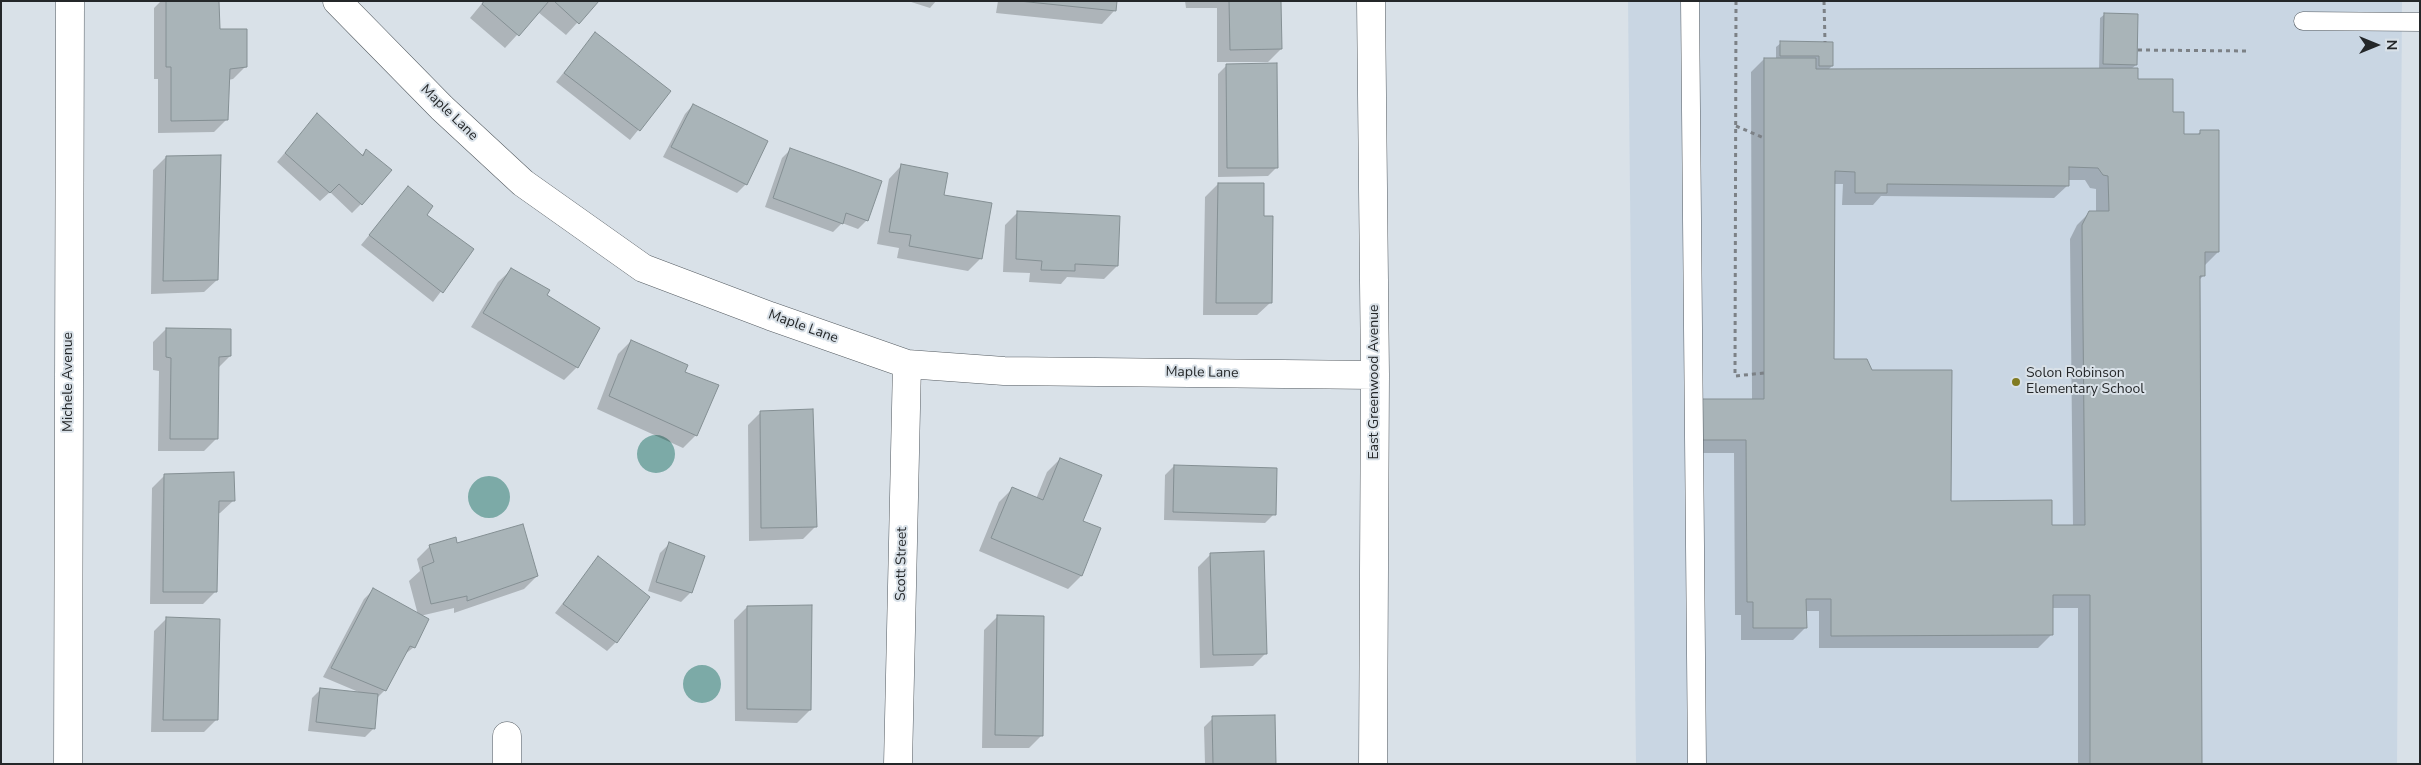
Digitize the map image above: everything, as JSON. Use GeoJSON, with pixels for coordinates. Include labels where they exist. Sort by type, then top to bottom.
{"type":"FeatureCollection","features":[{"type":"Feature","properties":{"kind":"street","name":"Michele Avenue"},"geometry":{"type":"LineString","coordinates":[[68,764],[70,1]]}},
{"type":"Feature","properties":{"kind":"street","name":"Maple Lane"},"geometry":{"type":"LineString","coordinates":[[337,1],[442,108],[524,183],[643,268],[907,364],[1004,372],[1375,375]]}},
{"type":"Feature","properties":{"kind":"street","name":"East Greenwood Avenue"},"geometry":{"type":"LineString","coordinates":[[1371,1],[1375,375],[1373,764]]}},
{"type":"Feature","properties":{"kind":"street","name":"Scott Street"},"geometry":{"type":"LineString","coordinates":[[898,764],[907,364]]}},
{"type":"Feature","properties":{"kind":"street"},"geometry":{"type":"LineString","coordinates":[[507,736],[507,764]]}},
{"type":"Feature","properties":{"kind":"lane"},"geometry":{"type":"LineString","coordinates":[[1690,1],[1697,764]]}},
{"type":"Feature","properties":{"kind":"lane"},"geometry":{"type":"LineString","coordinates":[[2303,20],[2420,22]]}},
{"type":"Feature","properties":{"kind":"path"},"geometry":{"type":"LineString","coordinates":[[1736,1],[1735,376],[1764,373]]}},
{"type":"Feature","properties":{"kind":"path"},"geometry":{"type":"LineString","coordinates":[[1824,1],[1825,42]]}},
{"type":"Feature","properties":{"kind":"path"},"geometry":{"type":"LineString","coordinates":[[2138,50],[2249,51]]}},
{"type":"Feature","properties":{"kind":"path"},"geometry":{"type":"LineString","coordinates":[[1736,126],[1764,138]]}},
{"type":"Feature","properties":{"kind":"shaded area","name":"Solon Robinson Elementary School"},"geometry":{"type":"Polygon","coordinates":[[[1628,1],[2402,1],[2397,764],[1636,764],[1628,1]]]}},
{"type":"Feature","properties":{"kind":"shaded area"},"geometry":{"type":"Polygon","coordinates":[[[656,435],[669,441],[675,454],[669,467],[656,473],[643,467],[637,454],[643,441],[656,435]]]}},
{"type":"Feature","properties":{"kind":"shaded area"},"geometry":{"type":"Polygon","coordinates":[[[485,476],[493,476],[504,482],[510,497],[504,512],[493,518],[485,518],[474,512],[468,501],[468,493],[474,482],[485,476]]]}},
{"type":"Feature","properties":{"kind":"shaded area"},"geometry":{"type":"Polygon","coordinates":[[[702,665],[709,666],[715,671],[720,677],[720,691],[715,697],[709,702],[702,703],[695,702],[689,697],[684,691],[683,684],[684,677],[689,671],[695,666],[702,665]]]}},
{"type":"Feature","properties":{"kind":"building"},"geometry":{"type":"Polygon","coordinates":[[[166,1],[219,1],[220,29],[247,29],[247,67],[230,69],[228,120],[171,121],[171,67],[166,67],[166,1]]]}},
{"type":"Feature","properties":{"kind":"building"},"geometry":{"type":"Polygon","coordinates":[[[484,1],[549,1],[519,36],[482,4],[484,1]]]}},
{"type":"Feature","properties":{"kind":"building"},"geometry":{"type":"Polygon","coordinates":[[[554,1],[599,1],[579,24],[554,1]]]}},
{"type":"Feature","properties":{"kind":"building"},"geometry":{"type":"Polygon","coordinates":[[[1019,1],[1117,1],[1116,11],[1019,1]]]}},
{"type":"Feature","properties":{"kind":"building"},"geometry":{"type":"Polygon","coordinates":[[[1229,1],[1281,1],[1282,49],[1230,50],[1229,1]]]}},
{"type":"Feature","properties":{"kind":"building"},"geometry":{"type":"Polygon","coordinates":[[[2104,13],[2138,14],[2137,65],[2103,64],[2104,13]]]}},
{"type":"Feature","properties":{"kind":"building"},"geometry":{"type":"Polygon","coordinates":[[[595,32],[671,91],[640,131],[564,73],[595,32]]]}},
{"type":"Feature","properties":{"kind":"building"},"geometry":{"type":"Polygon","coordinates":[[[1780,41],[1833,42],[1833,66],[1819,66],[1819,56],[1780,56],[1780,41]]]}},
{"type":"Feature","properties":{"kind":"building","name":"Solon Robinson Elementary School"},"geometry":{"type":"Polygon","coordinates":[[[1764,58],[1816,58],[1816,69],[2138,68],[2138,79],[2173,79],[2173,112],[2184,112],[2184,134],[2200,134],[2200,130],[2219,130],[2219,252],[2205,252],[2205,276],[2200,276],[2202,764],[2090,764],[2090,595],[2053,595],[2053,635],[1831,636],[1831,599],[1806,599],[1807,628],[1753,628],[1753,602],[1747,602],[1746,440],[1698,440],[1698,399],[1764,399],[1764,58]],[[2069,167],[2069,186],[1887,184],[1887,193],[1855,193],[1855,172],[1835,171],[1834,359],[1867,359],[1872,370],[1952,370],[1951,501],[2052,500],[2052,525],[2085,525],[2082,225],[2089,211],[2109,211],[2108,176],[2103,175],[2098,168],[2069,167]]]}},
{"type":"Feature","properties":{"kind":"building"},"geometry":{"type":"Polygon","coordinates":[[[1277,63],[1278,168],[1227,168],[1226,64],[1277,63]]]}},
{"type":"Feature","properties":{"kind":"building"},"geometry":{"type":"Polygon","coordinates":[[[693,104],[768,141],[747,185],[671,147],[693,104]]]}},
{"type":"Feature","properties":{"kind":"building"},"geometry":{"type":"Polygon","coordinates":[[[317,113],[363,156],[366,149],[392,170],[362,205],[339,184],[330,193],[285,153],[317,113]]]}},
{"type":"Feature","properties":{"kind":"building"},"geometry":{"type":"Polygon","coordinates":[[[790,148],[882,181],[868,221],[846,213],[843,224],[773,198],[790,148]]]}},
{"type":"Feature","properties":{"kind":"building"},"geometry":{"type":"Polygon","coordinates":[[[221,155],[218,280],[163,281],[166,156],[221,155]]]}},
{"type":"Feature","properties":{"kind":"building"},"geometry":{"type":"Polygon","coordinates":[[[901,164],[948,173],[944,195],[992,203],[982,259],[909,246],[911,235],[889,232],[901,164]]]}},
{"type":"Feature","properties":{"kind":"building"},"geometry":{"type":"Polygon","coordinates":[[[1218,183],[1264,183],[1264,216],[1273,216],[1272,303],[1216,303],[1218,183]]]}},
{"type":"Feature","properties":{"kind":"building"},"geometry":{"type":"Polygon","coordinates":[[[408,186],[433,206],[427,215],[474,249],[443,293],[369,235],[408,186]]]}},
{"type":"Feature","properties":{"kind":"building"},"geometry":{"type":"Polygon","coordinates":[[[1017,211],[1120,216],[1118,266],[1075,264],[1075,271],[1041,270],[1042,261],[1016,259],[1017,211]]]}},
{"type":"Feature","properties":{"kind":"building"},"geometry":{"type":"Polygon","coordinates":[[[511,268],[550,290],[547,295],[600,328],[578,368],[483,313],[511,268]]]}},
{"type":"Feature","properties":{"kind":"building"},"geometry":{"type":"Polygon","coordinates":[[[166,328],[231,329],[231,356],[219,357],[218,439],[170,439],[171,358],[166,357],[166,328]]]}},
{"type":"Feature","properties":{"kind":"building"},"geometry":{"type":"Polygon","coordinates":[[[631,340],[688,365],[685,372],[719,385],[697,436],[609,396],[631,340]]]}},
{"type":"Feature","properties":{"kind":"building"},"geometry":{"type":"Polygon","coordinates":[[[813,409],[817,527],[761,528],[760,411],[813,409]]]}},
{"type":"Feature","properties":{"kind":"building"},"geometry":{"type":"Polygon","coordinates":[[[1060,458],[1102,475],[1083,521],[1101,528],[1082,576],[991,538],[1012,487],[1043,500],[1060,458]]]}},
{"type":"Feature","properties":{"kind":"building"},"geometry":{"type":"Polygon","coordinates":[[[1174,465],[1277,468],[1276,515],[1173,512],[1174,465]]]}},
{"type":"Feature","properties":{"kind":"building"},"geometry":{"type":"Polygon","coordinates":[[[234,472],[235,501],[219,501],[217,592],[163,592],[164,474],[234,472]]]}},
{"type":"Feature","properties":{"kind":"building"},"geometry":{"type":"Polygon","coordinates":[[[523,524],[538,576],[467,601],[467,596],[431,604],[422,567],[434,562],[429,545],[456,537],[457,543],[523,524]]]}},
{"type":"Feature","properties":{"kind":"building"},"geometry":{"type":"Polygon","coordinates":[[[669,542],[705,556],[692,593],[656,582],[669,542]]]}},
{"type":"Feature","properties":{"kind":"building"},"geometry":{"type":"Polygon","coordinates":[[[1264,551],[1267,654],[1213,655],[1210,553],[1264,551]]]}},
{"type":"Feature","properties":{"kind":"building"},"geometry":{"type":"Polygon","coordinates":[[[598,556],[650,597],[617,643],[563,604],[598,556]]]}},
{"type":"Feature","properties":{"kind":"building"},"geometry":{"type":"Polygon","coordinates":[[[373,588],[429,619],[415,648],[410,646],[386,691],[331,668],[373,588]]]}},
{"type":"Feature","properties":{"kind":"building"},"geometry":{"type":"Polygon","coordinates":[[[812,605],[811,710],[747,709],[747,606],[812,605]]]}},
{"type":"Feature","properties":{"kind":"building"},"geometry":{"type":"Polygon","coordinates":[[[997,615],[1044,616],[1043,736],[995,735],[997,615]]]}},
{"type":"Feature","properties":{"kind":"building"},"geometry":{"type":"Polygon","coordinates":[[[166,617],[220,619],[218,720],[163,720],[166,617]]]}},
{"type":"Feature","properties":{"kind":"building"},"geometry":{"type":"Polygon","coordinates":[[[320,688],[378,694],[375,729],[316,722],[320,688]]]}},
{"type":"Feature","properties":{"kind":"building"},"geometry":{"type":"Polygon","coordinates":[[[1275,715],[1276,764],[1213,764],[1212,716],[1275,715]]]}},
{"type":"Feature","properties":{"kind":"place","name":"Solon Robinson Elementary School"},"geometry":{"type":"Point","coordinates":[2016,382]}}]}
